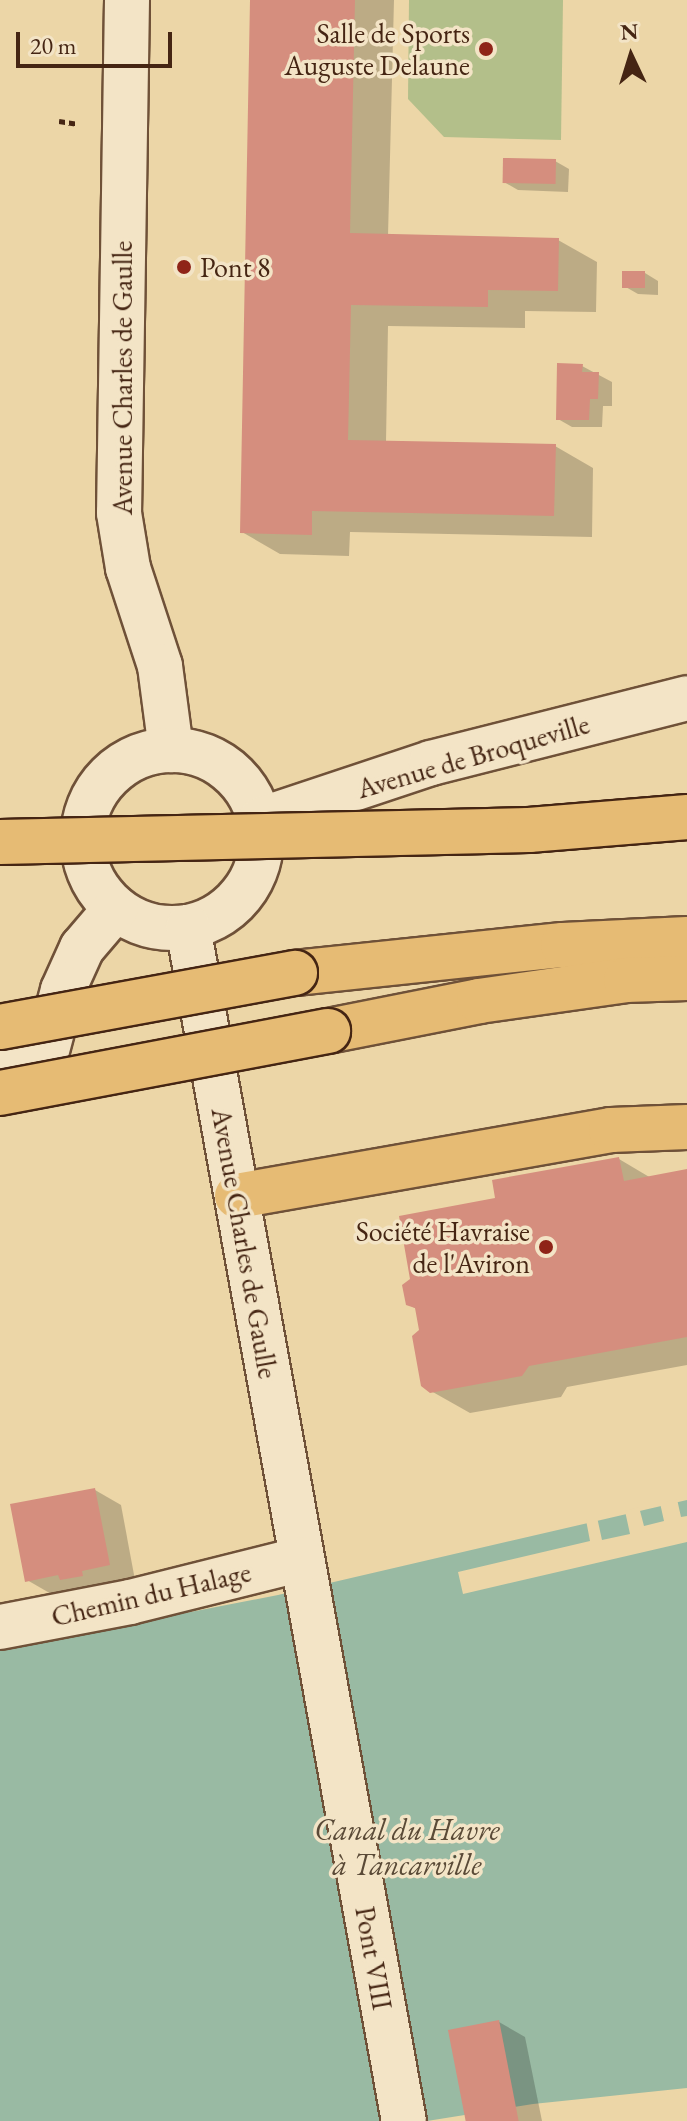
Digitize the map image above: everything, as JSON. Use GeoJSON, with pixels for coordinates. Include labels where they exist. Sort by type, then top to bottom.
{"type":"FeatureCollection","features":[{"type":"Feature","properties":{"kind":"main road"},"geometry":{"type":"LineString","coordinates":[[0,842],[529,830],[687,817]]}},
{"type":"Feature","properties":{"kind":"main road"},"geometry":{"type":"LineString","coordinates":[[0,1027],[295,973],[563,945],[687,939]]}},
{"type":"Feature","properties":{"kind":"main road"},"geometry":{"type":"LineString","coordinates":[[0,1093],[493,999],[626,980],[687,978]]}},
{"type":"Feature","properties":{"kind":"main road"},"geometry":{"type":"LineString","coordinates":[[237,1196],[611,1130],[687,1127]]}},
{"type":"Feature","properties":{"kind":"street","name":"Avenue Charles de Gaulle"},"geometry":{"type":"LineString","coordinates":[[127,0],[119,513],[128,568],[160,666],[171,750]]}},
{"type":"Feature","properties":{"kind":"street","name":"Avenue de Broqueville"},"geometry":{"type":"LineString","coordinates":[[260,820],[431,763],[687,698]]}},
{"type":"Feature","properties":{"kind":"street"},"geometry":{"type":"LineString","coordinates":[[171,750],[195,753],[236,777],[251,797],[260,820],[262,843],[258,867],[247,889],[231,907],[211,919],[188,927],[150,925],[116,908],[98,889],[87,864],[83,837],[88,810],[100,786],[120,768],[142,755],[171,750]]}},
{"type":"Feature","properties":{"kind":"street"},"geometry":{"type":"LineString","coordinates":[[0,1067],[45,1058],[63,990],[82,948],[116,908]]}},
{"type":"Feature","properties":{"kind":"street","name":"Avenue Charles de Gaulle"},"geometry":{"type":"LineString","coordinates":[[188,927],[302,1559]]}},
{"type":"Feature","properties":{"kind":"street","name":"Chemin du Halage"},"geometry":{"type":"LineString","coordinates":[[0,1627],[130,1602],[302,1559]]}},
{"type":"Feature","properties":{"kind":"street","name":"Pont VIII"},"geometry":{"type":"LineString","coordinates":[[302,1559],[404,2121]]}},
{"type":"Feature","properties":{"kind":"shaded area","name":"Salle de Sports Auguste Delaune"},"geometry":{"type":"Polygon","coordinates":[[[409,0],[563,0],[561,140],[444,137],[408,99],[409,0]]]}},
{"type":"Feature","properties":{"kind":"water","name":"Canal du Havre à Tancarville"},"geometry":{"type":"Polygon","coordinates":[[[687,1500],[687,2088],[533,2104],[427,2121],[0,2121],[0,1649],[278,1595],[687,1500]]]}},
{"type":"Feature","properties":{"kind":"pier"},"geometry":{"type":"Polygon","coordinates":[[[677,1499],[681,1517],[687,1516],[687,1542],[463,1594],[458,1572],[590,1541],[586,1520],[597,1517],[602,1540],[630,1534],[625,1511],[639,1507],[644,1526],[664,1521],[660,1503],[677,1499]]]}},
{"type":"Feature","properties":{"kind":"building"},"geometry":{"type":"Polygon","coordinates":[[[250,0],[355,0],[350,233],[559,238],[558,291],[488,290],[488,307],[351,305],[348,440],[556,444],[554,516],[312,511],[312,535],[240,533],[250,0]]]}},
{"type":"Feature","properties":{"kind":"building"},"geometry":{"type":"Polygon","coordinates":[[[503,158],[556,159],[556,184],[503,183],[503,158]]]}},
{"type":"Feature","properties":{"kind":"building"},"geometry":{"type":"Polygon","coordinates":[[[622,271],[645,271],[645,288],[622,288],[622,271]]]}},
{"type":"Feature","properties":{"kind":"building"},"geometry":{"type":"Polygon","coordinates":[[[557,363],[583,364],[582,372],[599,372],[598,399],[590,399],[589,420],[556,420],[557,363]]]}},
{"type":"Feature","properties":{"kind":"building","name":"Société Havraise de l'Aviron"},"geometry":{"type":"Polygon","coordinates":[[[619,1157],[624,1181],[687,1169],[687,1337],[529,1366],[522,1376],[430,1393],[421,1386],[412,1336],[419,1330],[415,1308],[406,1305],[402,1285],[410,1279],[399,1216],[495,1198],[492,1180],[619,1157]]]}},
{"type":"Feature","properties":{"kind":"building"},"geometry":{"type":"Polygon","coordinates":[[[95,1488],[110,1565],[82,1571],[83,1576],[60,1580],[58,1575],[25,1582],[10,1504],[95,1488]]]}},
{"type":"Feature","properties":{"kind":"building"},"geometry":{"type":"Polygon","coordinates":[[[499,2020],[519,2121],[466,2121],[448,2030],[499,2020]]]}},
{"type":"Feature","properties":{"kind":"place","name":"Salle de Sports Auguste Delaune"},"geometry":{"type":"Point","coordinates":[486,49]}},
{"type":"Feature","properties":{"kind":"place","name":"Pont 8"},"geometry":{"type":"Point","coordinates":[184,267]}},
{"type":"Feature","properties":{"kind":"place","name":"Société Havraise de l'Aviron"},"geometry":{"type":"Point","coordinates":[546,1247]}}]}
